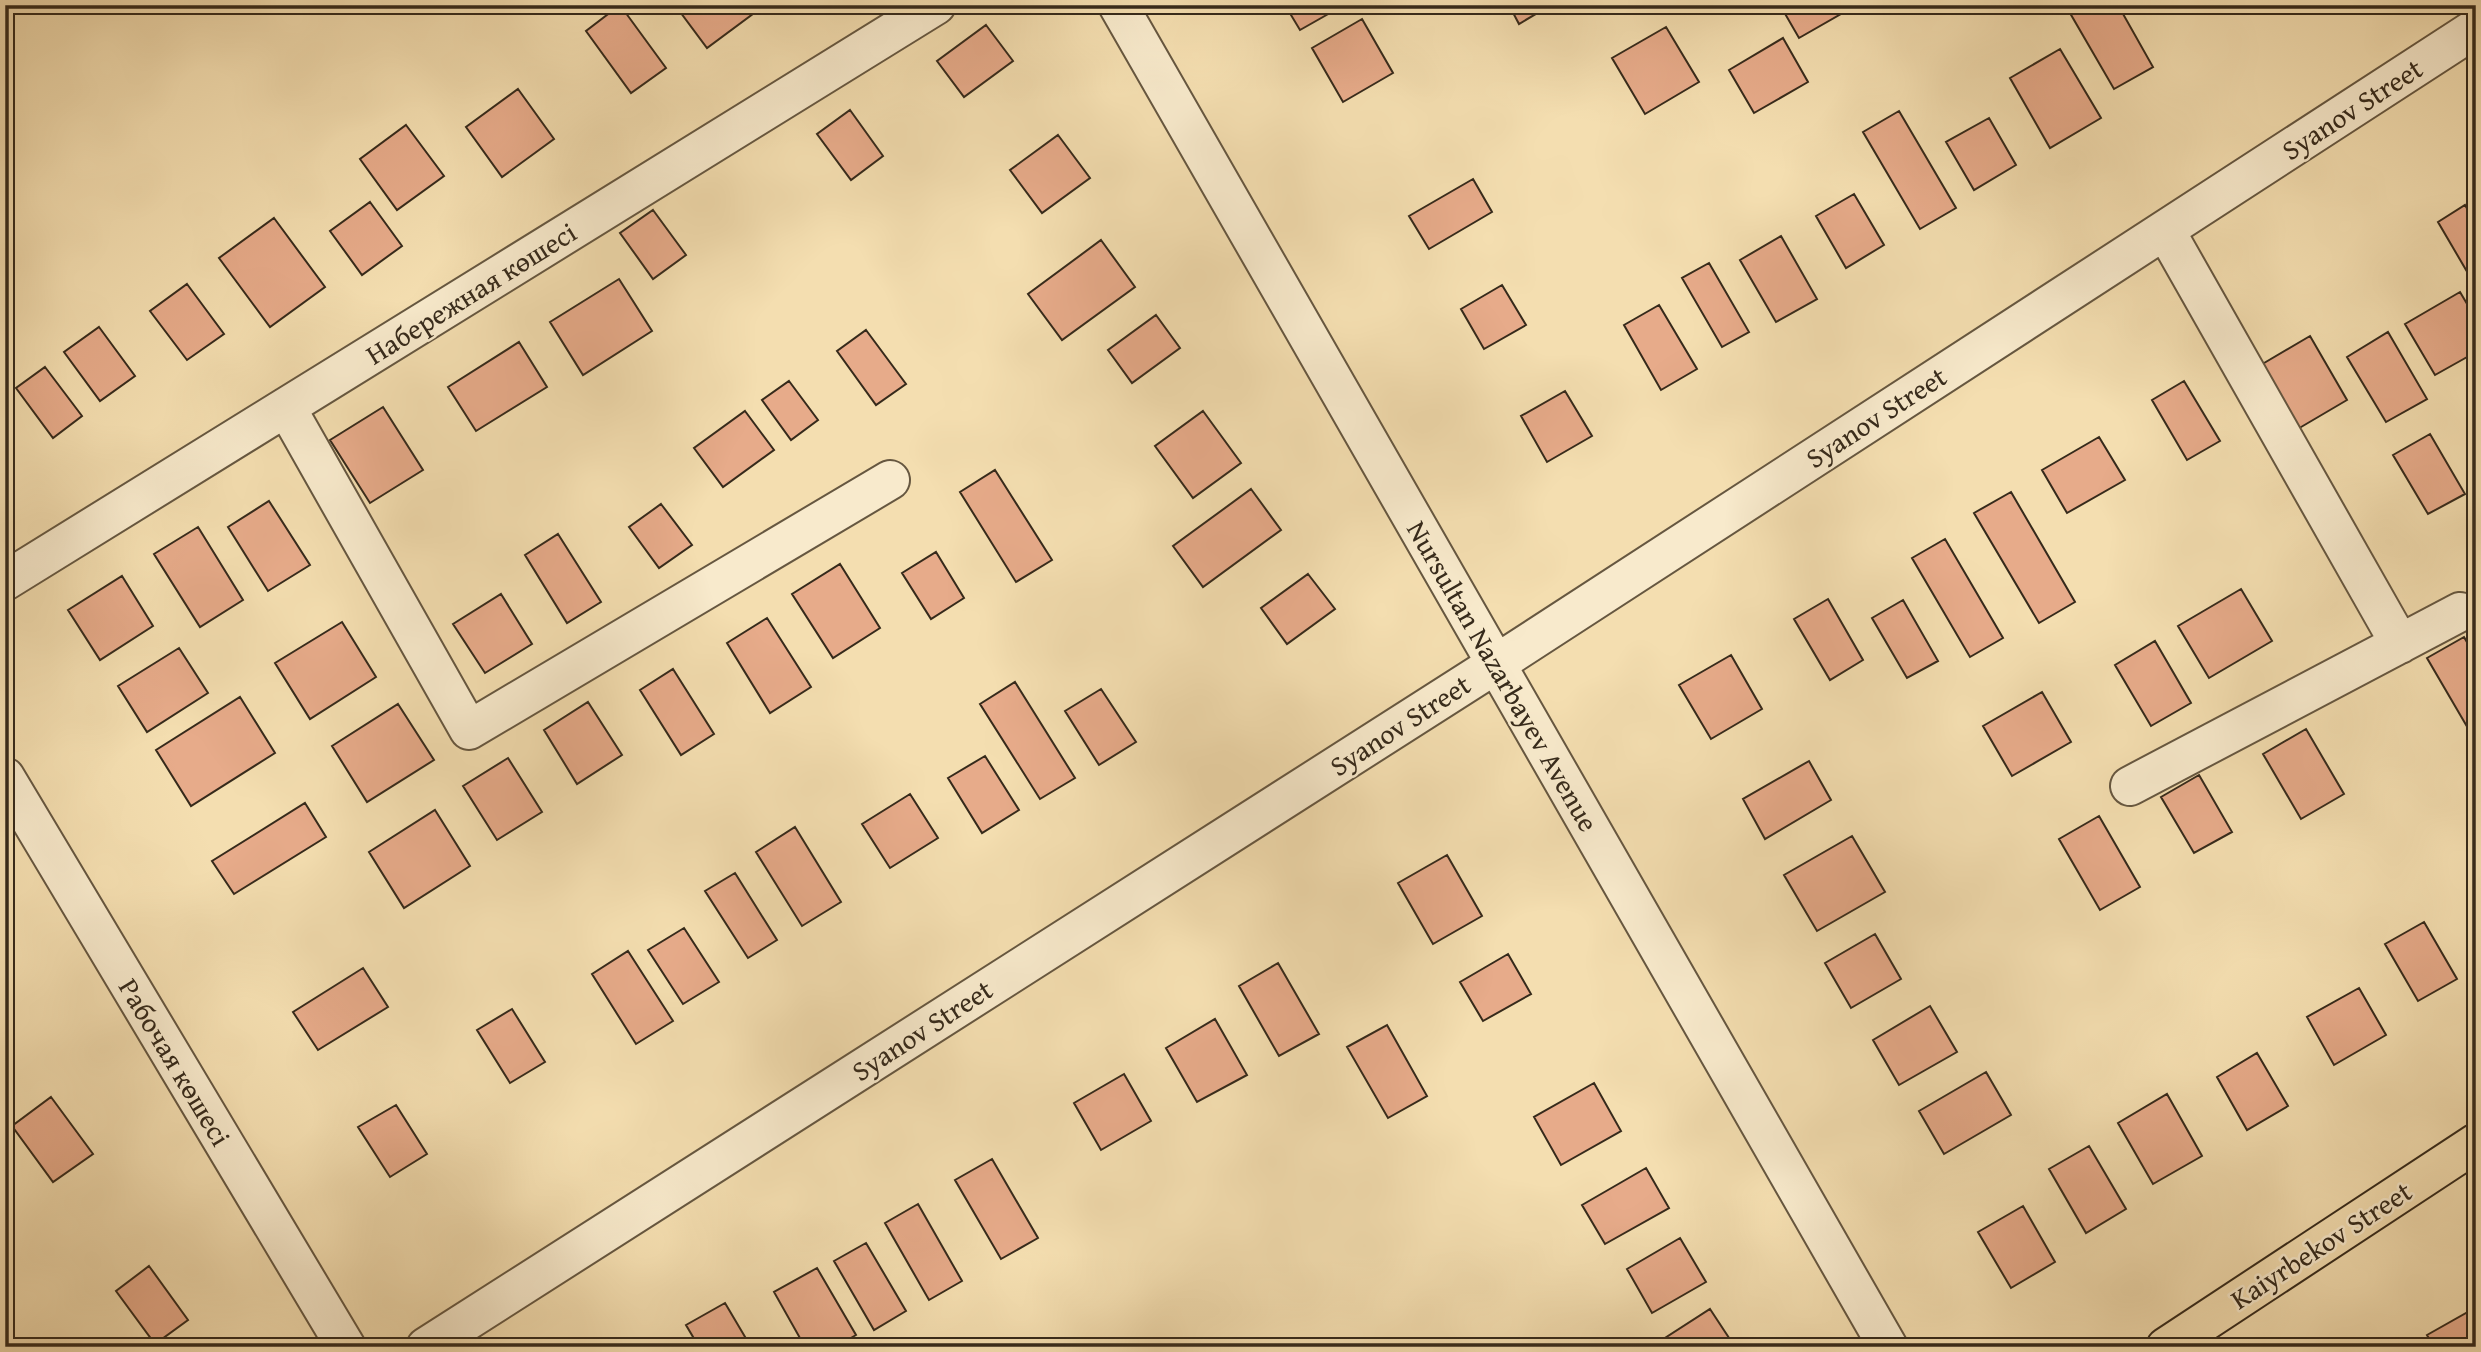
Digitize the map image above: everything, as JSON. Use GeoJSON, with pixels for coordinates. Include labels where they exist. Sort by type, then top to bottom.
{"type":"FeatureCollection","features":[{"type":"Feature","properties":{"kind":"main road","name":"Kaiyrbekov Street"},"geometry":{"type":"LineString","coordinates":[[2166,1347],[2476,1143]]}},
{"type":"Feature","properties":{"kind":"street","name":"Набережная көшесі"},"geometry":{"type":"LineString","coordinates":[[5,581],[936,5]]}},
{"type":"Feature","properties":{"kind":"street","name":"Nursultan Nazarbayev Avenue"},"geometry":{"type":"LineString","coordinates":[[1118,5],[1888,1347]]}},
{"type":"Feature","properties":{"kind":"street","name":"Syanov Street"},"geometry":{"type":"LineString","coordinates":[[426,1347],[1496,664],[2476,28]]}},
{"type":"Feature","properties":{"kind":"street"},"geometry":{"type":"LineString","coordinates":[[2165,230],[2399,644]]}},
{"type":"Feature","properties":{"kind":"street"},"geometry":{"type":"LineString","coordinates":[[286,407],[468,730],[890,480]]}},
{"type":"Feature","properties":{"kind":"street"},"geometry":{"type":"LineString","coordinates":[[2130,786],[2460,612]]}},
{"type":"Feature","properties":{"kind":"street","name":"Рабочая көшесі"},"geometry":{"type":"LineString","coordinates":[[5,777],[346,1347]]}},
{"type":"Feature","properties":{"kind":"building"},"geometry":{"type":"Polygon","coordinates":[[[620,5],[666,68],[631,93],[586,31],[620,5]]]}},
{"type":"Feature","properties":{"kind":"building"},"geometry":{"type":"Polygon","coordinates":[[[675,5],[765,5],[707,48],[675,5]]]}},
{"type":"Feature","properties":{"kind":"building"},"geometry":{"type":"Polygon","coordinates":[[[1285,5],[1344,5],[1300,30],[1285,5]]]}},
{"type":"Feature","properties":{"kind":"building"},"geometry":{"type":"Polygon","coordinates":[[[1509,5],[1551,5],[1519,24],[1509,5]]]}},
{"type":"Feature","properties":{"kind":"building"},"geometry":{"type":"Polygon","coordinates":[[[1780,5],[1852,5],[1853,7],[1799,38],[1780,5]]]}},
{"type":"Feature","properties":{"kind":"building"},"geometry":{"type":"Polygon","coordinates":[[[2084,5],[2118,5],[2153,67],[2114,89],[2070,13],[2084,5]]]}},
{"type":"Feature","properties":{"kind":"building"},"geometry":{"type":"Polygon","coordinates":[[[1362,19],[1393,73],[1343,102],[1312,48],[1362,19]]]}},
{"type":"Feature","properties":{"kind":"building"},"geometry":{"type":"Polygon","coordinates":[[[986,25],[1013,61],[964,97],[937,61],[986,25]]]}},
{"type":"Feature","properties":{"kind":"building"},"geometry":{"type":"Polygon","coordinates":[[[1666,27],[1699,82],[1645,114],[1612,58],[1666,27]]]}},
{"type":"Feature","properties":{"kind":"building"},"geometry":{"type":"Polygon","coordinates":[[[1783,38],[1808,82],[1754,113],[1729,70],[1783,38]]]}},
{"type":"Feature","properties":{"kind":"building"},"geometry":{"type":"Polygon","coordinates":[[[2060,49],[2101,118],[2050,148],[2010,78],[2060,49]]]}},
{"type":"Feature","properties":{"kind":"building"},"geometry":{"type":"Polygon","coordinates":[[[518,89],[554,139],[502,177],[466,127],[518,89]]]}},
{"type":"Feature","properties":{"kind":"building"},"geometry":{"type":"Polygon","coordinates":[[[850,110],[883,156],[851,180],[817,134],[850,110]]]}},
{"type":"Feature","properties":{"kind":"building"},"geometry":{"type":"Polygon","coordinates":[[[1899,111],[1956,208],[1920,229],[1863,132],[1899,111]]]}},
{"type":"Feature","properties":{"kind":"building"},"geometry":{"type":"Polygon","coordinates":[[[1989,118],[2016,165],[1974,190],[1946,142],[1989,118]]]}},
{"type":"Feature","properties":{"kind":"building"},"geometry":{"type":"Polygon","coordinates":[[[406,125],[444,176],[397,210],[360,159],[406,125]]]}},
{"type":"Feature","properties":{"kind":"building"},"geometry":{"type":"Polygon","coordinates":[[[1058,135],[1090,178],[1042,213],[1010,170],[1058,135]]]}},
{"type":"Feature","properties":{"kind":"building"},"geometry":{"type":"Polygon","coordinates":[[[1473,179],[1492,212],[1429,249],[1409,216],[1473,179]]]}},
{"type":"Feature","properties":{"kind":"building"},"geometry":{"type":"Polygon","coordinates":[[[1854,194],[1884,245],[1846,268],[1816,216],[1854,194]]]}},
{"type":"Feature","properties":{"kind":"building"},"geometry":{"type":"Polygon","coordinates":[[[370,202],[402,246],[362,275],[330,231],[370,202]]]}},
{"type":"Feature","properties":{"kind":"building"},"geometry":{"type":"Polygon","coordinates":[[[2465,205],[2476,224],[2476,287],[2438,222],[2465,205]]]}},
{"type":"Feature","properties":{"kind":"building"},"geometry":{"type":"Polygon","coordinates":[[[653,210],[686,255],[653,279],[620,233],[653,210]]]}},
{"type":"Feature","properties":{"kind":"building"},"geometry":{"type":"Polygon","coordinates":[[[274,218],[325,287],[270,327],[219,258],[274,218]]]}},
{"type":"Feature","properties":{"kind":"building"},"geometry":{"type":"Polygon","coordinates":[[[1781,236],[1817,299],[1776,322],[1740,260],[1781,236]]]}},
{"type":"Feature","properties":{"kind":"building"},"geometry":{"type":"Polygon","coordinates":[[[1101,240],[1135,287],[1062,340],[1028,294],[1101,240]]]}},
{"type":"Feature","properties":{"kind":"building"},"geometry":{"type":"Polygon","coordinates":[[[1709,263],[1749,332],[1722,347],[1682,278],[1709,263]]]}},
{"type":"Feature","properties":{"kind":"building"},"geometry":{"type":"Polygon","coordinates":[[[619,279],[652,331],[583,375],[550,322],[619,279]]]}},
{"type":"Feature","properties":{"kind":"building"},"geometry":{"type":"Polygon","coordinates":[[[187,284],[224,334],[187,360],[150,311],[187,284]]]}},
{"type":"Feature","properties":{"kind":"building"},"geometry":{"type":"Polygon","coordinates":[[[1502,285],[1526,325],[1484,349],[1461,309],[1502,285]]]}},
{"type":"Feature","properties":{"kind":"building"},"geometry":{"type":"Polygon","coordinates":[[[2460,292],[2476,319],[2476,352],[2435,375],[2405,324],[2460,292]]]}},
{"type":"Feature","properties":{"kind":"building"},"geometry":{"type":"Polygon","coordinates":[[[1659,305],[1697,369],[1661,390],[1624,325],[1659,305]]]}},
{"type":"Feature","properties":{"kind":"building"},"geometry":{"type":"Polygon","coordinates":[[[1156,315],[1180,348],[1132,383],[1108,350],[1156,315]]]}},
{"type":"Feature","properties":{"kind":"building"},"geometry":{"type":"Polygon","coordinates":[[[99,327],[135,376],[100,401],[64,352],[99,327]]]}},
{"type":"Feature","properties":{"kind":"building"},"geometry":{"type":"Polygon","coordinates":[[[866,330],[906,384],[876,405],[837,351],[866,330]]]}},
{"type":"Feature","properties":{"kind":"building"},"geometry":{"type":"Polygon","coordinates":[[[2388,332],[2427,399],[2386,422],[2347,357],[2388,332]]]}},
{"type":"Feature","properties":{"kind":"building"},"geometry":{"type":"Polygon","coordinates":[[[2310,336],[2347,400],[2296,430],[2259,366],[2310,336]]]}},
{"type":"Feature","properties":{"kind":"building"},"geometry":{"type":"Polygon","coordinates":[[[519,342],[547,387],[476,431],[448,387],[519,342]]]}},
{"type":"Feature","properties":{"kind":"building"},"geometry":{"type":"Polygon","coordinates":[[[45,367],[82,416],[53,438],[16,388],[45,367]]]}},
{"type":"Feature","properties":{"kind":"building"},"geometry":{"type":"Polygon","coordinates":[[[789,381],[818,420],[791,440],[762,400],[789,381]]]}},
{"type":"Feature","properties":{"kind":"building"},"geometry":{"type":"Polygon","coordinates":[[[2184,381],[2220,441],[2187,460],[2152,400],[2184,381]]]}},
{"type":"Feature","properties":{"kind":"building"},"geometry":{"type":"Polygon","coordinates":[[[1565,391],[1592,436],[1547,462],[1521,416],[1565,391]]]}},
{"type":"Feature","properties":{"kind":"building"},"geometry":{"type":"Polygon","coordinates":[[[383,407],[423,470],[370,503],[330,440],[383,407]]]}},
{"type":"Feature","properties":{"kind":"building"},"geometry":{"type":"Polygon","coordinates":[[[745,411],[774,450],[723,487],[694,448],[745,411]]]}},
{"type":"Feature","properties":{"kind":"building"},"geometry":{"type":"Polygon","coordinates":[[[1203,411],[1241,463],[1193,498],[1155,446],[1203,411]]]}},
{"type":"Feature","properties":{"kind":"building"},"geometry":{"type":"Polygon","coordinates":[[[2430,434],[2465,494],[2428,514],[2393,455],[2430,434]]]}},
{"type":"Feature","properties":{"kind":"building"},"geometry":{"type":"Polygon","coordinates":[[[2099,437],[2125,480],[2067,513],[2042,470],[2099,437]]]}},
{"type":"Feature","properties":{"kind":"building"},"geometry":{"type":"Polygon","coordinates":[[[995,470],[1052,560],[1016,582],[960,492],[995,470]]]}},
{"type":"Feature","properties":{"kind":"building"},"geometry":{"type":"Polygon","coordinates":[[[1251,489],[1281,530],[1203,587],[1173,546],[1251,489]]]}},
{"type":"Feature","properties":{"kind":"building"},"geometry":{"type":"Polygon","coordinates":[[[2011,492],[2075,602],[2039,623],[1974,513],[2011,492]]]}},
{"type":"Feature","properties":{"kind":"building"},"geometry":{"type":"Polygon","coordinates":[[[269,501],[310,565],[268,591],[228,527],[269,501]]]}},
{"type":"Feature","properties":{"kind":"building"},"geometry":{"type":"Polygon","coordinates":[[[661,504],[692,545],[659,568],[629,527],[661,504]]]}},
{"type":"Feature","properties":{"kind":"building"},"geometry":{"type":"Polygon","coordinates":[[[198,527],[243,600],[200,627],[154,554],[198,527]]]}},
{"type":"Feature","properties":{"kind":"building"},"geometry":{"type":"Polygon","coordinates":[[[558,534],[601,602],[567,623],[525,555],[558,534]]]}},
{"type":"Feature","properties":{"kind":"building"},"geometry":{"type":"Polygon","coordinates":[[[1945,539],[2003,638],[1970,657],[1912,558],[1945,539]]]}},
{"type":"Feature","properties":{"kind":"building"},"geometry":{"type":"Polygon","coordinates":[[[936,552],[964,598],[931,619],[902,573],[936,552]]]}},
{"type":"Feature","properties":{"kind":"building"},"geometry":{"type":"Polygon","coordinates":[[[840,564],[880,628],[833,658],[792,594],[840,564]]]}},
{"type":"Feature","properties":{"kind":"building"},"geometry":{"type":"Polygon","coordinates":[[[1308,574],[1335,609],[1287,644],[1261,608],[1308,574]]]}},
{"type":"Feature","properties":{"kind":"building"},"geometry":{"type":"Polygon","coordinates":[[[122,576],[153,626],[100,660],[68,610],[122,576]]]}},
{"type":"Feature","properties":{"kind":"building"},"geometry":{"type":"Polygon","coordinates":[[[2241,589],[2272,641],[2209,678],[2178,626],[2241,589]]]}},
{"type":"Feature","properties":{"kind":"building"},"geometry":{"type":"Polygon","coordinates":[[[501,594],[532,644],[485,673],[453,624],[501,594]]]}},
{"type":"Feature","properties":{"kind":"building"},"geometry":{"type":"Polygon","coordinates":[[[1828,599],[1863,660],[1830,680],[1794,619],[1828,599]]]}},
{"type":"Feature","properties":{"kind":"building"},"geometry":{"type":"Polygon","coordinates":[[[1903,600],[1938,661],[1907,678],[1872,618],[1903,600]]]}},
{"type":"Feature","properties":{"kind":"building"},"geometry":{"type":"Polygon","coordinates":[[[767,618],[811,687],[770,713],[727,643],[767,618]]]}},
{"type":"Feature","properties":{"kind":"building"},"geometry":{"type":"Polygon","coordinates":[[[342,622],[376,677],[310,719],[275,663],[342,622]]]}},
{"type":"Feature","properties":{"kind":"building"},"geometry":{"type":"Polygon","coordinates":[[[2464,637],[2476,658],[2476,727],[2469,730],[2427,658],[2464,637]]]}},
{"type":"Feature","properties":{"kind":"building"},"geometry":{"type":"Polygon","coordinates":[[[2155,641],[2191,703],[2151,726],[2115,665],[2155,641]]]}},
{"type":"Feature","properties":{"kind":"building"},"geometry":{"type":"Polygon","coordinates":[[[179,648],[208,693],[147,732],[118,686],[179,648]]]}},
{"type":"Feature","properties":{"kind":"building"},"geometry":{"type":"Polygon","coordinates":[[[1731,655],[1762,709],[1711,739],[1679,685],[1731,655]]]}},
{"type":"Feature","properties":{"kind":"building"},"geometry":{"type":"Polygon","coordinates":[[[673,669],[714,734],[681,755],[640,690],[673,669]]]}},
{"type":"Feature","properties":{"kind":"building"},"geometry":{"type":"Polygon","coordinates":[[[1015,682],[1075,778],[1040,799],[980,704],[1015,682]]]}},
{"type":"Feature","properties":{"kind":"building"},"geometry":{"type":"Polygon","coordinates":[[[1101,689],[1136,742],[1099,765],[1065,711],[1101,689]]]}},
{"type":"Feature","properties":{"kind":"building"},"geometry":{"type":"Polygon","coordinates":[[[2042,692],[2071,742],[2012,776],[1983,726],[2042,692]]]}},
{"type":"Feature","properties":{"kind":"building"},"geometry":{"type":"Polygon","coordinates":[[[240,697],[275,753],[191,806],[156,750],[240,697]]]}},
{"type":"Feature","properties":{"kind":"building"},"geometry":{"type":"Polygon","coordinates":[[[588,702],[622,755],[577,784],[544,730],[588,702]]]}},
{"type":"Feature","properties":{"kind":"building"},"geometry":{"type":"Polygon","coordinates":[[[398,704],[434,760],[367,802],[332,746],[398,704]]]}},
{"type":"Feature","properties":{"kind":"building"},"geometry":{"type":"Polygon","coordinates":[[[2306,729],[2344,794],[2301,819],[2263,754],[2306,729]]]}},
{"type":"Feature","properties":{"kind":"building"},"geometry":{"type":"Polygon","coordinates":[[[985,756],[1019,810],[982,833],[948,778],[985,756]]]}},
{"type":"Feature","properties":{"kind":"building"},"geometry":{"type":"Polygon","coordinates":[[[508,758],[542,812],[497,840],[463,786],[508,758]]]}},
{"type":"Feature","properties":{"kind":"building"},"geometry":{"type":"Polygon","coordinates":[[[1809,761],[1831,800],[1765,839],[1743,799],[1809,761]]]}},
{"type":"Feature","properties":{"kind":"building"},"geometry":{"type":"Polygon","coordinates":[[[2199,775],[2232,832],[2194,853],[2161,797],[2199,775]]]}},
{"type":"Feature","properties":{"kind":"building"},"geometry":{"type":"Polygon","coordinates":[[[910,794],[938,838],[890,868],[862,824],[910,794]]]}},
{"type":"Feature","properties":{"kind":"building"},"geometry":{"type":"Polygon","coordinates":[[[305,803],[326,837],[234,894],[212,861],[305,803]]]}},
{"type":"Feature","properties":{"kind":"building"},"geometry":{"type":"Polygon","coordinates":[[[435,810],[470,866],[404,908],[369,852],[435,810]]]}},
{"type":"Feature","properties":{"kind":"building"},"geometry":{"type":"Polygon","coordinates":[[[2099,816],[2140,887],[2100,910],[2059,839],[2099,816]]]}},
{"type":"Feature","properties":{"kind":"building"},"geometry":{"type":"Polygon","coordinates":[[[795,827],[841,902],[802,926],[756,852],[795,827]]]}},
{"type":"Feature","properties":{"kind":"building"},"geometry":{"type":"Polygon","coordinates":[[[1852,836],[1885,892],[1817,931],[1784,875],[1852,836]]]}},
{"type":"Feature","properties":{"kind":"building"},"geometry":{"type":"Polygon","coordinates":[[[1447,855],[1482,916],[1433,944],[1398,883],[1447,855]]]}},
{"type":"Feature","properties":{"kind":"building"},"geometry":{"type":"Polygon","coordinates":[[[735,873],[777,940],[748,958],[705,891],[735,873]]]}},
{"type":"Feature","properties":{"kind":"building"},"geometry":{"type":"Polygon","coordinates":[[[2424,922],[2457,979],[2418,1001],[2385,944],[2424,922]]]}},
{"type":"Feature","properties":{"kind":"building"},"geometry":{"type":"Polygon","coordinates":[[[684,928],[719,982],[683,1004],[648,950],[684,928]]]}},
{"type":"Feature","properties":{"kind":"building"},"geometry":{"type":"Polygon","coordinates":[[[1875,934],[1901,979],[1851,1008],[1825,963],[1875,934]]]}},
{"type":"Feature","properties":{"kind":"building"},"geometry":{"type":"Polygon","coordinates":[[[628,951],[673,1021],[636,1044],[592,974],[628,951]]]}},
{"type":"Feature","properties":{"kind":"building"},"geometry":{"type":"Polygon","coordinates":[[[1508,954],[1531,994],[1483,1021],[1460,982],[1508,954]]]}},
{"type":"Feature","properties":{"kind":"building"},"geometry":{"type":"Polygon","coordinates":[[[1278,963],[1319,1034],[1279,1056],[1239,986],[1278,963]]]}},
{"type":"Feature","properties":{"kind":"building"},"geometry":{"type":"Polygon","coordinates":[[[363,968],[388,1007],[318,1050],[293,1012],[363,968]]]}},
{"type":"Feature","properties":{"kind":"building"},"geometry":{"type":"Polygon","coordinates":[[[2359,988],[2386,1035],[2334,1065],[2307,1017],[2359,988]]]}},
{"type":"Feature","properties":{"kind":"building"},"geometry":{"type":"Polygon","coordinates":[[[1930,1006],[1957,1052],[1899,1085],[1873,1040],[1930,1006]]]}},
{"type":"Feature","properties":{"kind":"building"},"geometry":{"type":"Polygon","coordinates":[[[512,1009],[545,1062],[510,1083],[477,1030],[512,1009]]]}},
{"type":"Feature","properties":{"kind":"building"},"geometry":{"type":"Polygon","coordinates":[[[1215,1019],[1247,1075],[1197,1102],[1166,1048],[1215,1019]]]}},
{"type":"Feature","properties":{"kind":"building"},"geometry":{"type":"Polygon","coordinates":[[[1387,1025],[1427,1096],[1388,1118],[1347,1047],[1387,1025]]]}},
{"type":"Feature","properties":{"kind":"building"},"geometry":{"type":"Polygon","coordinates":[[[2257,1053],[2288,1106],[2247,1130],[2217,1077],[2257,1053]]]}},
{"type":"Feature","properties":{"kind":"building"},"geometry":{"type":"Polygon","coordinates":[[[1986,1072],[2011,1115],[1944,1154],[1919,1111],[1986,1072]]]}},
{"type":"Feature","properties":{"kind":"building"},"geometry":{"type":"Polygon","coordinates":[[[1124,1074],[1151,1121],[1101,1150],[1074,1103],[1124,1074]]]}},
{"type":"Feature","properties":{"kind":"building"},"geometry":{"type":"Polygon","coordinates":[[[1594,1083],[1621,1131],[1561,1165],[1534,1117],[1594,1083]]]}},
{"type":"Feature","properties":{"kind":"building"},"geometry":{"type":"Polygon","coordinates":[[[2167,1094],[2202,1156],[2153,1184],[2118,1123],[2167,1094]]]}},
{"type":"Feature","properties":{"kind":"building"},"geometry":{"type":"Polygon","coordinates":[[[51,1097],[93,1154],[53,1182],[12,1126],[51,1097]]]}},
{"type":"Feature","properties":{"kind":"building"},"geometry":{"type":"Polygon","coordinates":[[[396,1105],[427,1154],[390,1177],[358,1127],[396,1105]]]}},
{"type":"Feature","properties":{"kind":"building"},"geometry":{"type":"Polygon","coordinates":[[[2089,1146],[2126,1209],[2086,1233],[2049,1169],[2089,1146]]]}},
{"type":"Feature","properties":{"kind":"building"},"geometry":{"type":"Polygon","coordinates":[[[992,1159],[1038,1238],[1001,1259],[955,1180],[992,1159]]]}},
{"type":"Feature","properties":{"kind":"building"},"geometry":{"type":"Polygon","coordinates":[[[1646,1168],[1669,1208],[1605,1244],[1582,1205],[1646,1168]]]}},
{"type":"Feature","properties":{"kind":"building"},"geometry":{"type":"Polygon","coordinates":[[[918,1204],[962,1281],[929,1300],[885,1223],[918,1204]]]}},
{"type":"Feature","properties":{"kind":"building"},"geometry":{"type":"Polygon","coordinates":[[[2023,1206],[2055,1262],[2011,1288],[1978,1232],[2023,1206]]]}},
{"type":"Feature","properties":{"kind":"building"},"geometry":{"type":"Polygon","coordinates":[[[1680,1238],[1706,1282],[1652,1313],[1627,1269],[1680,1238]]]}},
{"type":"Feature","properties":{"kind":"building"},"geometry":{"type":"Polygon","coordinates":[[[866,1243],[906,1311],[874,1330],[834,1261],[866,1243]]]}},
{"type":"Feature","properties":{"kind":"building"},"geometry":{"type":"Polygon","coordinates":[[[149,1266],[188,1320],[155,1344],[116,1291],[149,1266]]]}},
{"type":"Feature","properties":{"kind":"building"},"geometry":{"type":"Polygon","coordinates":[[[817,1268],[856,1335],[835,1347],[805,1347],[774,1292],[817,1268]]]}},
{"type":"Feature","properties":{"kind":"building"},"geometry":{"type":"Polygon","coordinates":[[[725,1303],[751,1347],[699,1347],[686,1325],[725,1303]]]}},
{"type":"Feature","properties":{"kind":"building"},"geometry":{"type":"Polygon","coordinates":[[[2475,1308],[2476,1347],[2434,1347],[2427,1335],[2475,1308]]]}},
{"type":"Feature","properties":{"kind":"building"},"geometry":{"type":"Polygon","coordinates":[[[1710,1309],[1735,1347],[1651,1347],[1710,1309]]]}}]}
